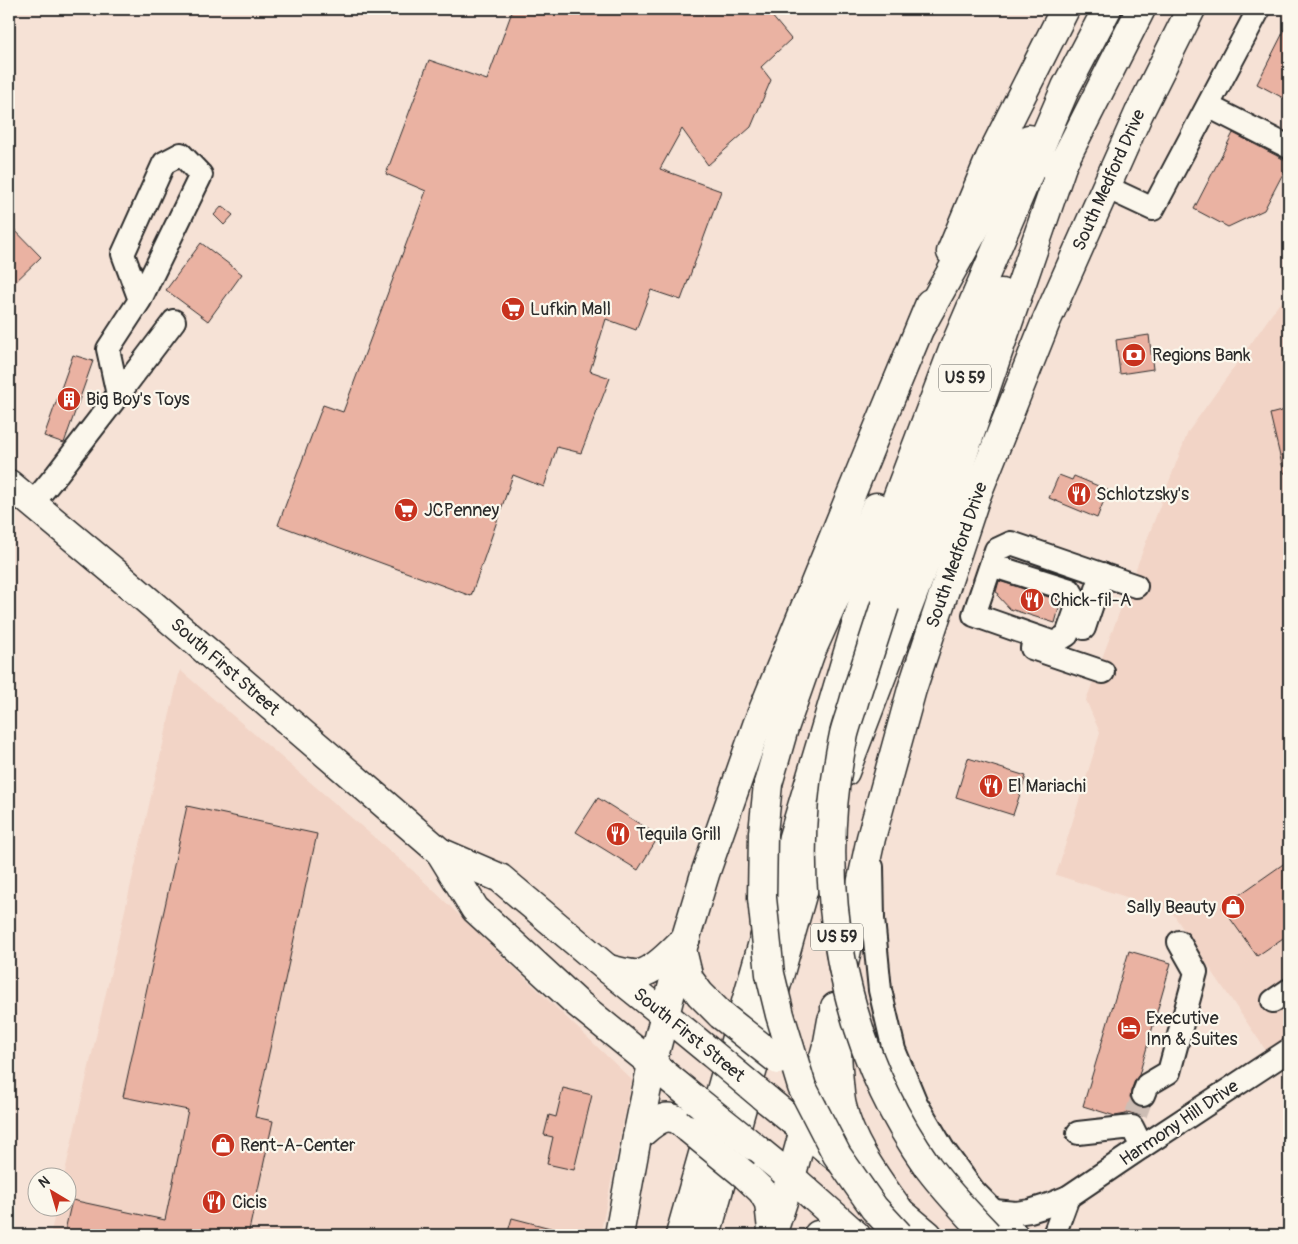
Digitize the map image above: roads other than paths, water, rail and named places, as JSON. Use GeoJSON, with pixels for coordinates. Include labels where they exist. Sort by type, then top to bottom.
{"type":"FeatureCollection","features":[{"type":"Feature","properties":{"kind":"main road"},"geometry":{"type":"LineString","coordinates":[[619,1235],[652,1064],[684,944],[705,874],[757,725],[990,158],[1065,9]]}},
{"type":"Feature","properties":{"kind":"main road","name":"US 59"},"geometry":{"type":"LineString","coordinates":[[899,1223],[874,1208],[837,1155],[802,1087],[780,1015],[770,974],[762,898],[763,833],[768,784],[784,728],[810,654],[889,477],[953,350],[1066,87],[1107,9]]}},
{"type":"Feature","properties":{"kind":"main road","name":"US 59"},"geometry":{"type":"LineString","coordinates":[[991,1223],[960,1205],[929,1167],[905,1131],[883,1090],[864,1045],[852,1006],[837,934],[831,870],[834,797],[844,734],[885,604],[965,379],[1003,288],[1064,160],[1141,9]]}},
{"type":"Feature","properties":{"kind":"main road","name":"South Medford Drive"},"geometry":{"type":"LineString","coordinates":[[772,1235],[791,1177],[828,1042],[871,838],[914,680],[975,499],[1045,324],[1139,113],[1191,9]]}},
{"type":"Feature","properties":{"kind":"main road"},"geometry":{"type":"LineString","coordinates":[[920,326],[1018,154],[1066,87]]}},
{"type":"Feature","properties":{"kind":"main road"},"geometry":{"type":"LineString","coordinates":[[706,1235],[811,862],[933,542],[1064,160]]}},
{"type":"Feature","properties":{"kind":"main road"},"geometry":{"type":"LineString","coordinates":[[680,1235],[790,847],[882,535],[953,350]]}},
{"type":"Feature","properties":{"kind":"main road","name":"South First Street"},"geometry":{"type":"LineString","coordinates":[[9,484],[440,852],[476,909],[576,1002],[791,1177],[856,1235]]}},
{"type":"Feature","properties":{"kind":"main road","name":"South First Street"},"geometry":{"type":"LineString","coordinates":[[440,852],[500,878],[804,1130],[899,1223],[928,1235]]}},
{"type":"Feature","properties":{"kind":"main road"},"geometry":{"type":"LineString","coordinates":[[608,969],[630,974],[640,974],[654,968],[684,944]]}},
{"type":"Feature","properties":{"kind":"main road"},"geometry":{"type":"LineString","coordinates":[[684,944],[689,979],[700,994],[721,1015],[789,1068],[800,1070],[820,1068]]}},
{"type":"Feature","properties":{"kind":"main road"},"geometry":{"type":"LineString","coordinates":[[835,1007],[838,1071],[842,1106],[850,1131],[899,1223]]}},
{"type":"Feature","properties":{"kind":"main road"},"geometry":{"type":"LineString","coordinates":[[637,1137],[658,1120],[670,1117],[679,1121],[762,1191],[769,1203],[772,1235]]}},
{"type":"Feature","properties":{"kind":"main road"},"geometry":{"type":"LineString","coordinates":[[818,1235],[829,1233],[839,1235]]}},
{"type":"Feature","properties":{"kind":"street"},"geometry":{"type":"LineString","coordinates":[[1106,187],[1153,209],[1259,9]]}},
{"type":"Feature","properties":{"kind":"street"},"geometry":{"type":"LineString","coordinates":[[1208,106],[1289,147]]}},
{"type":"Feature","properties":{"kind":"street"},"geometry":{"type":"LineString","coordinates":[[118,395],[108,350],[140,300],[201,175],[181,154],[164,163],[123,254],[140,300]]}},
{"type":"Feature","properties":{"kind":"street"},"geometry":{"type":"LineString","coordinates":[[41,511],[57,474],[174,321]]}},
{"type":"Feature","properties":{"kind":"street"},"geometry":{"type":"LineString","coordinates":[[1103,672],[977,630],[974,615],[996,550],[1011,543],[1136,586]]}},
{"type":"Feature","properties":{"kind":"street"},"geometry":{"type":"LineString","coordinates":[[974,615],[1054,643],[1067,635],[1078,604],[1070,590],[991,566]]}},
{"type":"Feature","properties":{"kind":"street"},"geometry":{"type":"LineString","coordinates":[[1072,662],[1102,574]]}},
{"type":"Feature","properties":{"kind":"street"},"geometry":{"type":"LineString","coordinates":[[871,838],[873,919],[880,990],[894,1050],[916,1103],[943,1149],[973,1190],[991,1223],[1017,1235]]}},
{"type":"Feature","properties":{"kind":"street"},"geometry":{"type":"LineString","coordinates":[[1142,1147],[1137,1112],[1147,1085],[1169,1072],[1196,972],[1179,942]]}},
{"type":"Feature","properties":{"kind":"street","name":"Harmony Hill Drive"},"geometry":{"type":"LineString","coordinates":[[991,1223],[1068,1197],[1289,1050]]}},
{"type":"Feature","properties":{"kind":"street"},"geometry":{"type":"LineString","coordinates":[[1078,1133],[1137,1112]]}},
{"type":"Feature","properties":{"kind":"street"},"geometry":{"type":"LineString","coordinates":[[1054,1235],[1068,1197]]}},
{"type":"Feature","properties":{"kind":"tunnel"},"geometry":{"type":"LineString","coordinates":[[1136,1114],[1143,1095]]}},
{"type":"Feature","properties":{"kind":"place","name":"Lufkin Mall"},"geometry":{"type":"Point","coordinates":[513,309]}},
{"type":"Feature","properties":{"kind":"place","name":"Regions Bank"},"geometry":{"type":"Point","coordinates":[1134,355]}},
{"type":"Feature","properties":{"kind":"place","name":"Big Boy's Toys"},"geometry":{"type":"Point","coordinates":[69,399]}},
{"type":"Feature","properties":{"kind":"place","name":"Schlotzsky's"},"geometry":{"type":"Point","coordinates":[1079,494]}},
{"type":"Feature","properties":{"kind":"place","name":"JCPenney"},"geometry":{"type":"Point","coordinates":[406,510]}},
{"type":"Feature","properties":{"kind":"place","name":"Chick-fil-A"},"geometry":{"type":"Point","coordinates":[1032,600]}},
{"type":"Feature","properties":{"kind":"place","name":"El Mariachi"},"geometry":{"type":"Point","coordinates":[991,786]}},
{"type":"Feature","properties":{"kind":"place","name":"Tequila Grill"},"geometry":{"type":"Point","coordinates":[618,834]}},
{"type":"Feature","properties":{"kind":"place","name":"Sally Beauty"},"geometry":{"type":"Point","coordinates":[1233,907]}},
{"type":"Feature","properties":{"kind":"place","name":"Executive Inn & Suites"},"geometry":{"type":"Point","coordinates":[1129,1028]}},
{"type":"Feature","properties":{"kind":"place","name":"Rent-A-Center"},"geometry":{"type":"Point","coordinates":[223,1145]}},
{"type":"Feature","properties":{"kind":"place","name":"Cicis"},"geometry":{"type":"Point","coordinates":[214,1202]}}]}
